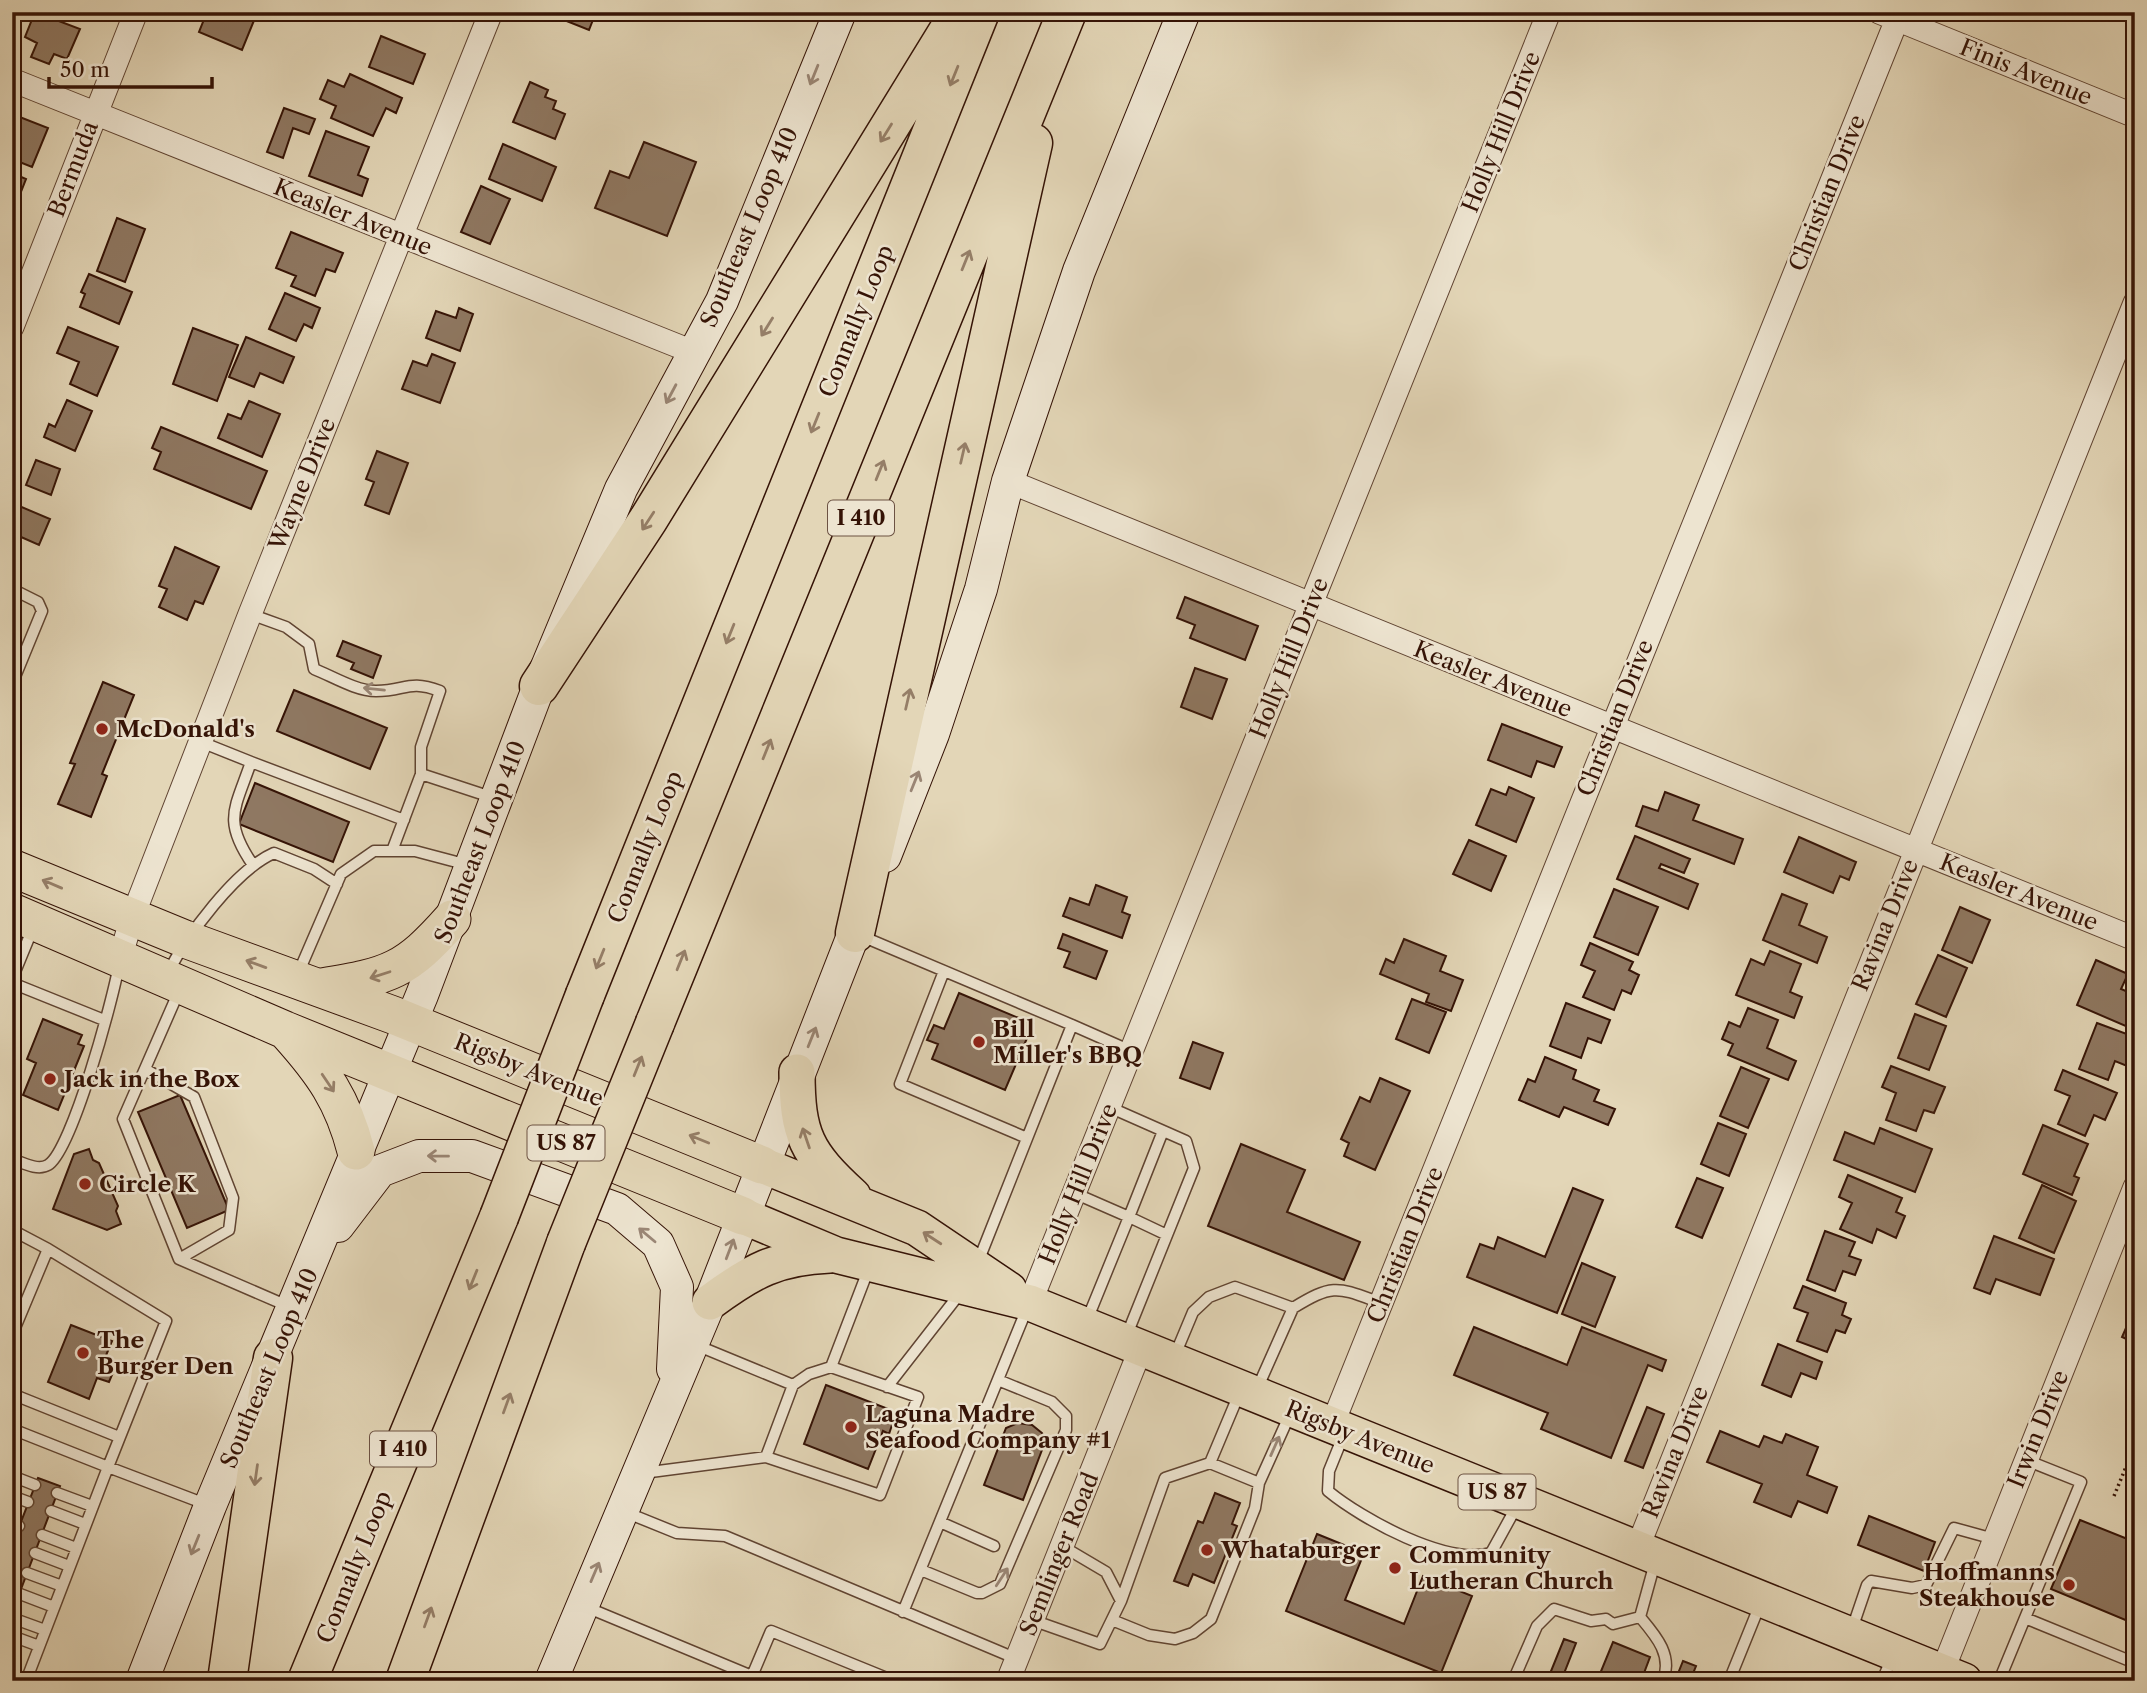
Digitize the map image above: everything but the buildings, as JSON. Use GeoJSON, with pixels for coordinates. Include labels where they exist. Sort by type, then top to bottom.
{"type":"FeatureCollection","features":[{"type":"Feature","properties":{"kind":"highway"},"geometry":{"type":"LineString","coordinates":[[539,686],[648,520],[960,12]]}},
{"type":"Feature","properties":{"kind":"highway","name":"Connally Loop"},"geometry":{"type":"LineString","coordinates":[[307,1681],[499,1217],[585,995],[980,12]]}},
{"type":"Feature","properties":{"kind":"highway"},"geometry":{"type":"LineString","coordinates":[[855,933],[1063,23]]}},
{"type":"Feature","properties":{"kind":"highway","name":"I 410"},"geometry":{"type":"LineString","coordinates":[[405,1681],[566,1243],[1063,23]]}},
{"type":"Feature","properties":{"kind":"highway","name":"Rigsby Avenue"},"geometry":{"type":"LineString","coordinates":[[12,868],[185,939],[411,1022],[762,1165]]}},
{"type":"Feature","properties":{"kind":"highway","name":"Rigsby Avenue"},"geometry":{"type":"LineString","coordinates":[[24,917],[285,1030],[743,1216]]}},
{"type":"Feature","properties":{"kind":"highway"},"geometry":{"type":"LineString","coordinates":[[309,983],[383,976],[424,951],[452,919]]}},
{"type":"Feature","properties":{"kind":"highway"},"geometry":{"type":"LineString","coordinates":[[285,1030],[335,1093],[348,1119],[356,1151]]}},
{"type":"Feature","properties":{"kind":"highway"},"geometry":{"type":"LineString","coordinates":[[227,1681],[273,1359]]}},
{"type":"Feature","properties":{"kind":"main road","name":"Southeast Loop 410"},"geometry":{"type":"LineString","coordinates":[[142,1681],[210,1506],[411,1022],[539,686],[621,489],[722,301],[840,12]]}},
{"type":"Feature","properties":{"kind":"main road"},"geometry":{"type":"LineString","coordinates":[[551,1681],[709,1302],[797,1072],[933,734],[981,589],[1008,481],[1079,271],[1184,12]]}},
{"type":"Feature","properties":{"kind":"main road"},"geometry":{"type":"LineString","coordinates":[[797,1072],[797,1110],[810,1150],[866,1207]]}},
{"type":"Feature","properties":{"kind":"main road"},"geometry":{"type":"LineString","coordinates":[[317,1253],[380,1171],[419,1156],[472,1156],[617,1209],[658,1244],[677,1287],[671,1392]]}},
{"type":"Feature","properties":{"kind":"main road","name":"Rigsby Avenue"},"geometry":{"type":"LineString","coordinates":[[762,1165],[917,1228],[970,1277]]}},
{"type":"Feature","properties":{"kind":"main road","name":"Rigsby Avenue"},"geometry":{"type":"LineString","coordinates":[[743,1216],[836,1255],[870,1264],[970,1277],[1850,1635],[1888,1667],[1953,1676]]}},
{"type":"Feature","properties":{"kind":"main road"},"geometry":{"type":"LineString","coordinates":[[709,1302],[763,1266],[796,1256],[836,1255]]}},
{"type":"Feature","properties":{"kind":"street","name":"Bermuda"},"geometry":{"type":"LineString","coordinates":[[12,327],[136,12]]}},
{"type":"Feature","properties":{"kind":"street","name":"Wayne Drive"},"geometry":{"type":"LineString","coordinates":[[120,958],[132,918],[250,614],[491,12]]}},
{"type":"Feature","properties":{"kind":"street","name":"Holly Hill Drive"},"geometry":{"type":"LineString","coordinates":[[1030,1303],[1549,12]]}},
{"type":"Feature","properties":{"kind":"street","name":"Finis Avenue"},"geometry":{"type":"LineString","coordinates":[[1892,15],[2135,116]]}},
{"type":"Feature","properties":{"kind":"street","name":"Christian Drive"},"geometry":{"type":"LineString","coordinates":[[1339,1428],[1381,1303],[1892,15]]}},
{"type":"Feature","properties":{"kind":"street","name":"Keasler Avenue"},"geometry":{"type":"LineString","coordinates":[[12,80],[693,352]]}},
{"type":"Feature","properties":{"kind":"street","name":"Ravina Drive"},"geometry":{"type":"LineString","coordinates":[[1647,1553],[1915,850],[2135,303]]}},
{"type":"Feature","properties":{"kind":"street","name":"Keasler Avenue"},"geometry":{"type":"LineString","coordinates":[[1008,481],[2135,939]]}},
{"type":"Feature","properties":{"kind":"street","name":"Irwin Drive"},"geometry":{"type":"LineString","coordinates":[[1953,1676],[1994,1539],[2135,1186]]}},
{"type":"Feature","properties":{"kind":"street","name":"Semlinger Road"},"geometry":{"type":"LineString","coordinates":[[1008,1681],[1062,1546],[1146,1350]]}},
{"type":"Feature","properties":{"kind":"lane"},"geometry":{"type":"LineString","coordinates":[[12,589],[38,601],[42,611],[12,684]]}},
{"type":"Feature","properties":{"kind":"lane"},"geometry":{"type":"LineString","coordinates":[[250,614],[286,627],[309,644],[314,669],[351,684],[373,692],[420,683],[440,691],[421,747],[421,775],[392,851]]}},
{"type":"Feature","properties":{"kind":"lane"},"geometry":{"type":"LineString","coordinates":[[201,742],[404,820]]}},
{"type":"Feature","properties":{"kind":"lane"},"geometry":{"type":"LineString","coordinates":[[251,762],[233,815],[236,841],[253,865]]}},
{"type":"Feature","properties":{"kind":"lane"},"geometry":{"type":"LineString","coordinates":[[421,775],[497,799]]}},
{"type":"Feature","properties":{"kind":"lane"},"geometry":{"type":"LineString","coordinates":[[309,983],[341,874],[374,851],[415,851],[472,866]]}},
{"type":"Feature","properties":{"kind":"lane"},"geometry":{"type":"LineString","coordinates":[[293,1308],[179,1259],[123,1119],[145,1069],[185,939],[253,865],[274,853],[314,869],[337,884]]}},
{"type":"Feature","properties":{"kind":"lane"},"geometry":{"type":"LineString","coordinates":[[24,917],[12,981],[104,1020]]}},
{"type":"Feature","properties":{"kind":"lane"},"geometry":{"type":"LineString","coordinates":[[855,933],[1131,1051]]}},
{"type":"Feature","properties":{"kind":"lane"},"geometry":{"type":"LineString","coordinates":[[12,1159],[40,1168],[50,1165],[58,1154],[90,1081],[120,958]]}},
{"type":"Feature","properties":{"kind":"lane"},"geometry":{"type":"LineString","coordinates":[[944,971],[900,1084],[1027,1138]]}},
{"type":"Feature","properties":{"kind":"lane"},"geometry":{"type":"LineString","coordinates":[[887,1387],[970,1277],[1072,1025]]}},
{"type":"Feature","properties":{"kind":"lane"},"geometry":{"type":"LineString","coordinates":[[145,1069],[194,1097],[233,1198],[229,1230],[179,1259]]}},
{"type":"Feature","properties":{"kind":"lane"},"geometry":{"type":"LineString","coordinates":[[1109,1107],[1186,1141],[1194,1168],[1167,1235],[1146,1350]]}},
{"type":"Feature","properties":{"kind":"lane"},"geometry":{"type":"LineString","coordinates":[[1085,1325],[1163,1131]]}},
{"type":"Feature","properties":{"kind":"lane"},"geometry":{"type":"LineString","coordinates":[[1074,1193],[1167,1235]]}},
{"type":"Feature","properties":{"kind":"lane"},"geometry":{"type":"LineString","coordinates":[[12,1230],[166,1321],[26,1680],[12,1674]]}},
{"type":"Feature","properties":{"kind":"lane"},"geometry":{"type":"LineString","coordinates":[[12,1335],[48,1249]]}},
{"type":"Feature","properties":{"kind":"lane"},"geometry":{"type":"LineString","coordinates":[[831,1367],[870,1264]]}},
{"type":"Feature","properties":{"kind":"lane"},"geometry":{"type":"LineString","coordinates":[[1146,1350],[1209,1297],[1235,1287],[1293,1308]]}},
{"type":"Feature","properties":{"kind":"lane"},"geometry":{"type":"LineString","coordinates":[[1210,1463],[1293,1308],[1321,1291],[1342,1288],[1381,1303]]}},
{"type":"Feature","properties":{"kind":"lane"},"geometry":{"type":"LineString","coordinates":[[903,1612],[1030,1303]]}},
{"type":"Feature","properties":{"kind":"lane"},"geometry":{"type":"LineString","coordinates":[[692,1343],[793,1385]]}},
{"type":"Feature","properties":{"kind":"lane"},"geometry":{"type":"LineString","coordinates":[[637,1474],[766,1457],[880,1495],[918,1397],[831,1367],[809,1374],[793,1385],[766,1457]]}},
{"type":"Feature","properties":{"kind":"lane"},"geometry":{"type":"LineString","coordinates":[[921,1570],[976,1593],[982,1593],[1000,1584],[1066,1430],[1066,1416],[1060,1408],[998,1380]]}},
{"type":"Feature","properties":{"kind":"lane"},"geometry":{"type":"LineString","coordinates":[[12,1394],[120,1437]]}},
{"type":"Feature","properties":{"kind":"lane"},"geometry":{"type":"LineString","coordinates":[[1112,1620],[1149,1635],[1175,1639],[1193,1633],[1211,1619],[1255,1508],[1259,1483],[1292,1409]]}},
{"type":"Feature","properties":{"kind":"lane"},"geometry":{"type":"LineString","coordinates":[[1339,1428],[1329,1471],[1328,1491],[1353,1511],[1441,1551],[1479,1556],[1491,1553],[1519,1501]]}},
{"type":"Feature","properties":{"kind":"lane"},"geometry":{"type":"LineString","coordinates":[[13,1432],[210,1506]]}},
{"type":"Feature","properties":{"kind":"lane"},"geometry":{"type":"LineString","coordinates":[[1999,1681],[2081,1482],[2026,1460]]}},
{"type":"Feature","properties":{"kind":"lane"},"geometry":{"type":"LineString","coordinates":[[1032,1620],[1100,1644],[1121,1601],[1165,1478],[1210,1463],[1259,1483]]}},
{"type":"Feature","properties":{"kind":"lane"},"geometry":{"type":"LineString","coordinates":[[12,1476],[35,1485]]}},
{"type":"Feature","properties":{"kind":"lane"},"geometry":{"type":"LineString","coordinates":[[57,1493],[92,1506]]}},
{"type":"Feature","properties":{"kind":"lane"},"geometry":{"type":"LineString","coordinates":[[12,1496],[28,1502]]}},
{"type":"Feature","properties":{"kind":"lane"},"geometry":{"type":"LineString","coordinates":[[622,1510],[677,1533],[725,1536],[1017,1659]]}},
{"type":"Feature","properties":{"kind":"lane"},"geometry":{"type":"LineString","coordinates":[[51,1511],[85,1524]]}},
{"type":"Feature","properties":{"kind":"lane"},"geometry":{"type":"LineString","coordinates":[[940,1522],[994,1546]]}},
{"type":"Feature","properties":{"kind":"lane"},"geometry":{"type":"LineString","coordinates":[[1850,1635],[1867,1585],[1871,1581],[1912,1588],[1926,1585],[1954,1528],[1994,1539]]}},
{"type":"Feature","properties":{"kind":"lane"},"geometry":{"type":"LineString","coordinates":[[42,1535],[76,1548]]}},
{"type":"Feature","properties":{"kind":"lane"},"geometry":{"type":"LineString","coordinates":[[1062,1546],[1106,1573],[1121,1601]]}},
{"type":"Feature","properties":{"kind":"lane"},"geometry":{"type":"LineString","coordinates":[[35,1553],[69,1566]]}},
{"type":"Feature","properties":{"kind":"lane"},"geometry":{"type":"LineString","coordinates":[[1647,1553],[1640,1617],[1662,1642],[1667,1671],[1663,1681]]}},
{"type":"Feature","properties":{"kind":"lane"},"geometry":{"type":"LineString","coordinates":[[27,1573],[62,1586]]}},
{"type":"Feature","properties":{"kind":"lane"},"geometry":{"type":"LineString","coordinates":[[20,1594],[54,1607]]}},
{"type":"Feature","properties":{"kind":"lane"},"geometry":{"type":"LineString","coordinates":[[1730,1681],[1762,1600]]}},
{"type":"Feature","properties":{"kind":"lane"},"geometry":{"type":"LineString","coordinates":[[582,1606],[752,1676],[771,1631],[894,1681]]}},
{"type":"Feature","properties":{"kind":"lane"},"geometry":{"type":"LineString","coordinates":[[1513,1681],[1537,1626],[1554,1609],[1591,1621],[1606,1619],[1613,1624],[1640,1617]]}},
{"type":"Feature","properties":{"kind":"lane"},"geometry":{"type":"LineString","coordinates":[[12,1618],[45,1630]]}},
{"type":"Feature","properties":{"kind":"lane"},"geometry":{"type":"LineString","coordinates":[[2025,1618],[2135,1663]]}},
{"type":"Feature","properties":{"kind":"lane"},"geometry":{"type":"LineString","coordinates":[[12,1636],[39,1646]]}},
{"type":"Feature","properties":{"kind":"path"},"geometry":{"type":"LineString","coordinates":[[2114,1496],[2135,1445]]}},
{"type":"Feature","properties":{"kind":"place","name":"McDonald's"},"geometry":{"type":"Point","coordinates":[102,729]}},
{"type":"Feature","properties":{"kind":"place","name":"Bill Miller's BBQ"},"geometry":{"type":"Point","coordinates":[979,1042]}},
{"type":"Feature","properties":{"kind":"place","name":"Jack in the Box"},"geometry":{"type":"Point","coordinates":[50,1079]}},
{"type":"Feature","properties":{"kind":"place","name":"Circle K"},"geometry":{"type":"Point","coordinates":[85,1184]}},
{"type":"Feature","properties":{"kind":"place","name":"The Burger Den"},"geometry":{"type":"Point","coordinates":[83,1353]}},
{"type":"Feature","properties":{"kind":"place","name":"Laguna Madre Seafood Company #1"},"geometry":{"type":"Point","coordinates":[851,1427]}},
{"type":"Feature","properties":{"kind":"place","name":"Whataburger"},"geometry":{"type":"Point","coordinates":[1207,1550]}},
{"type":"Feature","properties":{"kind":"place","name":"Community Lutheran Church"},"geometry":{"type":"Point","coordinates":[1395,1568]}},
{"type":"Feature","properties":{"kind":"place","name":"Hoffmanns Steakhouse"},"geometry":{"type":"Point","coordinates":[2069,1585]}}]}
